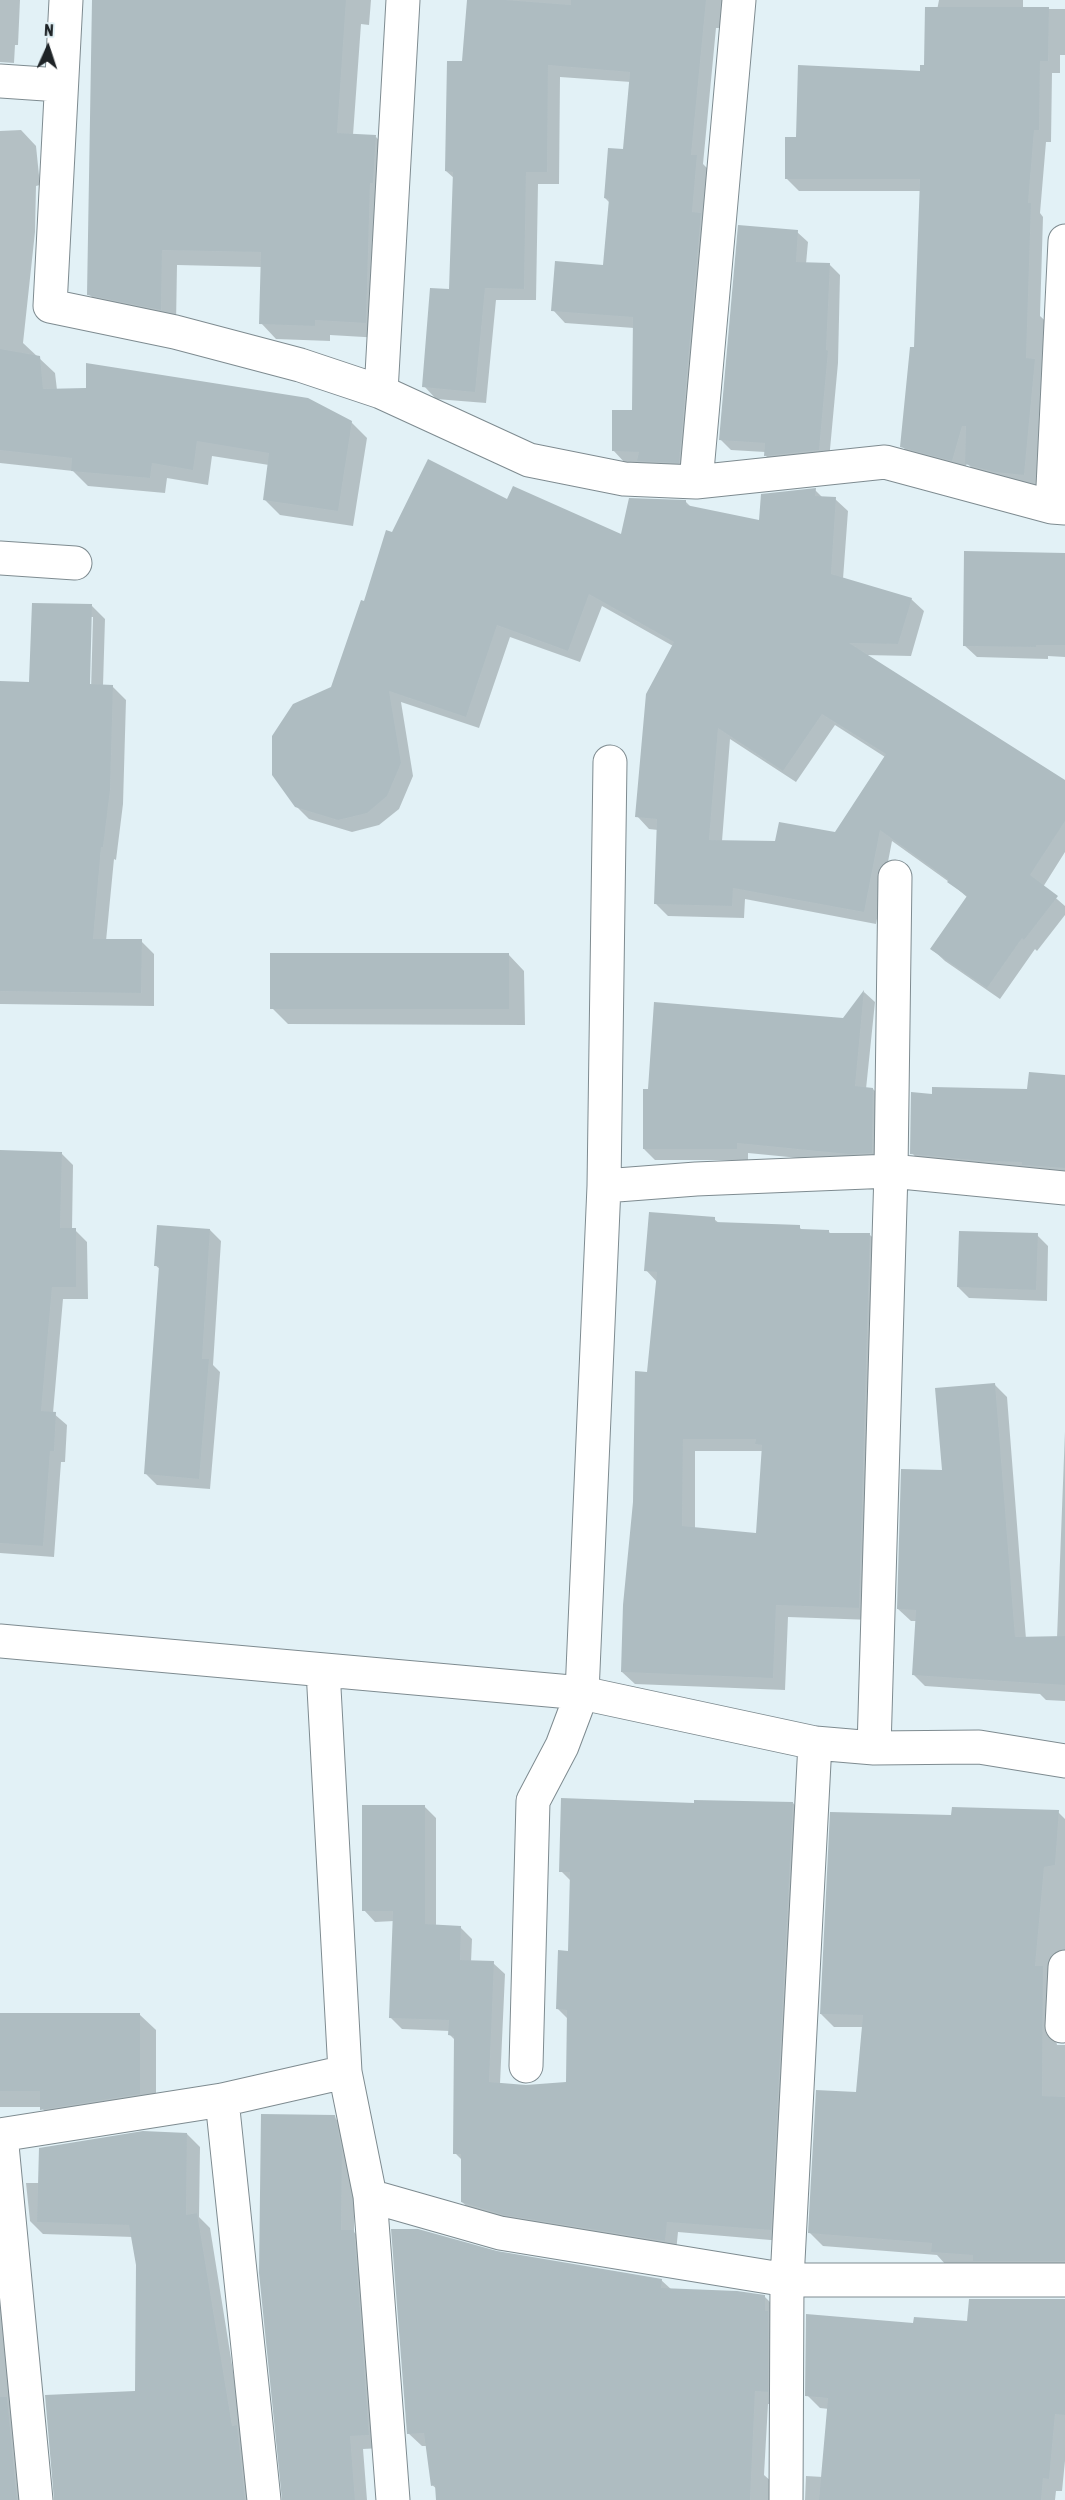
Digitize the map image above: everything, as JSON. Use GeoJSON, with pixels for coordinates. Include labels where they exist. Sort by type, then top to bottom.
{"type":"FeatureCollection","features":[{"type":"Feature","properties":{"kind":"street"},"geometry":{"type":"LineString","coordinates":[[66,0],[50,306],[175,332],[300,365],[381,392],[529,460],[624,479],[696,482],[885,462],[1058,508],[1065,242]]}},
{"type":"Feature","properties":{"kind":"street"},"geometry":{"type":"LineString","coordinates":[[381,392],[403,0]]}},
{"type":"Feature","properties":{"kind":"street"},"geometry":{"type":"LineString","coordinates":[[696,482],[739,0]]}},
{"type":"Feature","properties":{"kind":"street"},"geometry":{"type":"LineString","coordinates":[[0,81],[60,85]]}},
{"type":"Feature","properties":{"kind":"street"},"geometry":{"type":"LineString","coordinates":[[0,558],[75,563]]}},
{"type":"Feature","properties":{"kind":"street"},"geometry":{"type":"LineString","coordinates":[[526,2066],[533,1801],[562,1746],[582,1693],[604,1186],[610,762]]}},
{"type":"Feature","properties":{"kind":"street"},"geometry":{"type":"LineString","coordinates":[[874,1748],[891,1171],[895,877]]}},
{"type":"Feature","properties":{"kind":"street"},"geometry":{"type":"LineString","coordinates":[[604,1186],[696,1179],[891,1171],[1065,1188]]}},
{"type":"Feature","properties":{"kind":"street"},"geometry":{"type":"LineString","coordinates":[[0,1641],[582,1693],[815,1743],[874,1748],[979,1747],[1065,1761]]}},
{"type":"Feature","properties":{"kind":"street"},"geometry":{"type":"LineString","coordinates":[[323,1670],[345,2072],[370,2196],[393,2500]]}},
{"type":"Feature","properties":{"kind":"street"},"geometry":{"type":"LineString","coordinates":[[786,2500],[787,2280],[815,1743]]}},
{"type":"Feature","properties":{"kind":"street"},"geometry":{"type":"LineString","coordinates":[[1062,2026],[1065,1967]]}},
{"type":"Feature","properties":{"kind":"street"},"geometry":{"type":"LineString","coordinates":[[36,2500],[0,2135],[222,2100],[345,2072]]}},
{"type":"Feature","properties":{"kind":"street"},"geometry":{"type":"LineString","coordinates":[[222,2100],[264,2500]]}},
{"type":"Feature","properties":{"kind":"street"},"geometry":{"type":"LineString","coordinates":[[370,2196],[500,2233],[787,2280],[1065,2280]]}},
{"type":"Feature","properties":{"kind":"building"},"geometry":{"type":"Polygon","coordinates":[[[92,0],[346,0],[337,133],[376,135],[373,183],[370,183],[366,323],[315,320],[315,326],[259,324],[261,252],[162,250],[161,310],[87,295],[92,0]]]}},
{"type":"Feature","properties":{"kind":"building"},"geometry":{"type":"Polygon","coordinates":[[[467,0],[506,0],[571,5],[571,0],[706,0],[691,155],[697,155],[692,212],[701,213],[679,463],[637,461],[639,452],[612,451],[612,410],[632,410],[633,317],[551,311],[555,261],[603,265],[609,199],[604,198],[608,148],[623,149],[630,72],[548,65],[547,172],[526,172],[524,289],[485,288],[475,392],[422,387],[430,288],[449,289],[453,172],[445,171],[447,61],[462,61],[467,0]]]}},
{"type":"Feature","properties":{"kind":"building"},"geometry":{"type":"Polygon","coordinates":[[[925,7],[1049,7],[1048,61],[1040,61],[1039,130],[1034,130],[1028,203],[1031,203],[1026,358],[1035,359],[1024,475],[994,472],[965,464],[966,426],[962,426],[952,461],[900,447],[910,347],[914,347],[920,179],[785,179],[785,137],[796,137],[798,65],[920,71],[920,65],[924,65],[925,7]]]}},
{"type":"Feature","properties":{"kind":"building"},"geometry":{"type":"Polygon","coordinates":[[[738,225],[798,230],[796,262],[830,263],[826,350],[828,351],[819,450],[764,456],[765,443],[719,440],[738,225]]]}},
{"type":"Feature","properties":{"kind":"building"},"geometry":{"type":"Polygon","coordinates":[[[0,349],[40,356],[43,389],[86,388],[86,363],[308,398],[352,421],[338,511],[263,500],[269,453],[197,441],[193,470],[152,463],[150,478],[71,471],[72,458],[0,450],[0,349]]]}},
{"type":"Feature","properties":{"kind":"building"},"geometry":{"type":"Polygon","coordinates":[[[428,459],[507,499],[513,486],[621,534],[629,498],[686,500],[686,505],[759,520],[761,494],[816,488],[815,496],[836,497],[831,574],[912,598],[898,644],[849,643],[1065,780],[1065,821],[1030,875],[1058,896],[1024,940],[1022,938],[987,988],[930,949],[967,896],[947,882],[949,880],[880,830],[864,912],[733,888],[732,906],[654,904],[657,819],[635,817],[646,694],[674,642],[589,594],[568,651],[497,625],[466,717],[389,691],[401,763],[387,796],[367,813],[338,820],[295,807],[272,775],[272,736],[293,704],[331,687],[361,600],[364,601],[386,530],[392,532],[428,459]],[[822,714],[783,771],[718,728],[709,840],[775,841],[779,822],[835,832],[886,754],[822,714]]]}},
{"type":"Feature","properties":{"kind":"building"},"geometry":{"type":"Polygon","coordinates":[[[964,551],[1065,553],[1065,645],[963,646],[964,551]]]}},
{"type":"Feature","properties":{"kind":"building"},"geometry":{"type":"Polygon","coordinates":[[[32,603],[92,604],[90,684],[113,685],[110,790],[103,847],[101,847],[93,939],[142,939],[141,993],[0,991],[0,681],[29,682],[32,603]]]}},
{"type":"Feature","properties":{"kind":"building"},"geometry":{"type":"Polygon","coordinates":[[[270,953],[509,953],[509,1009],[270,1009],[270,953]]]}},
{"type":"Feature","properties":{"kind":"building"},"geometry":{"type":"Polygon","coordinates":[[[864,990],[855,1086],[873,1088],[872,1153],[848,1154],[737,1143],[737,1149],[643,1149],[643,1089],[648,1089],[654,1002],[843,1018],[864,990]]]}},
{"type":"Feature","properties":{"kind":"building"},"geometry":{"type":"Polygon","coordinates":[[[1029,1072],[1065,1075],[1065,1168],[1022,1165],[1022,1162],[910,1154],[911,1092],[932,1094],[932,1087],[1027,1089],[1029,1072]]]}},
{"type":"Feature","properties":{"kind":"building"},"geometry":{"type":"Polygon","coordinates":[[[0,1150],[62,1152],[60,1228],[76,1228],[76,1287],[52,1287],[41,1411],[56,1412],[54,1451],[50,1451],[43,1546],[0,1543],[0,1150]]]}},
{"type":"Feature","properties":{"kind":"building"},"geometry":{"type":"Polygon","coordinates":[[[649,1212],[715,1217],[715,1222],[800,1225],[800,1229],[829,1230],[829,1233],[870,1233],[859,1608],[776,1605],[773,1678],[621,1672],[623,1605],[633,1502],[635,1371],[647,1372],[657,1272],[644,1271],[649,1212]],[[683,1439],[682,1526],[756,1533],[762,1445],[755,1444],[756,1439],[683,1439]]]}},
{"type":"Feature","properties":{"kind":"building"},"geometry":{"type":"Polygon","coordinates":[[[157,1225],[210,1229],[202,1359],[209,1359],[199,1479],[144,1474],[159,1266],[154,1266],[157,1225]]]}},
{"type":"Feature","properties":{"kind":"building"},"geometry":{"type":"Polygon","coordinates":[[[959,1231],[1038,1233],[1036,1290],[957,1287],[959,1231]]]}},
{"type":"Feature","properties":{"kind":"building"},"geometry":{"type":"Polygon","coordinates":[[[995,1383],[1015,1637],[1065,1636],[1065,1685],[912,1675],[916,1610],[897,1609],[901,1469],[942,1470],[935,1388],[995,1383]]]}},
{"type":"Feature","properties":{"kind":"building"},"geometry":{"type":"Polygon","coordinates":[[[561,1798],[694,1803],[694,1800],[793,1802],[771,2230],[667,2222],[665,2241],[504,2215],[461,2202],[461,2154],[453,2154],[454,2036],[448,2035],[449,2020],[389,2018],[393,1911],[362,1911],[362,1805],[425,1805],[425,1924],[461,1926],[460,1960],[494,1961],[489,2082],[526,2085],[566,2082],[567,2010],[556,2009],[558,1950],[568,1951],[570,1872],[559,1872],[561,1798]]]}},
{"type":"Feature","properties":{"kind":"building"},"geometry":{"type":"Polygon","coordinates":[[[952,1807],[1059,1810],[1055,1865],[1044,1867],[1035,1966],[1043,1966],[1042,2096],[1065,2097],[1065,2261],[973,2261],[973,2255],[931,2252],[932,2243],[808,2233],[816,2090],[856,2092],[863,2015],[820,2014],[830,1812],[951,1815],[952,1807]]]}},
{"type":"Feature","properties":{"kind":"building"},"geometry":{"type":"Polygon","coordinates":[[[0,2013],[140,2013],[140,2094],[40,2110],[40,2091],[0,2091],[0,2013]]]}},
{"type":"Feature","properties":{"kind":"building"},"geometry":{"type":"Polygon","coordinates":[[[261,2114],[335,2115],[342,2151],[341,2230],[354,2230],[369,2435],[350,2436],[355,2500],[282,2500],[259,2273],[261,2114]]]}},
{"type":"Feature","properties":{"kind":"building"},"geometry":{"type":"Polygon","coordinates":[[[143,2131],[187,2133],[186,2215],[197,2213],[232,2426],[237,2425],[245,2500],[54,2500],[45,2395],[135,2391],[136,2265],[129,2225],[37,2222],[39,2148],[143,2131]]]}},
{"type":"Feature","properties":{"kind":"building"},"geometry":{"type":"Polygon","coordinates":[[[391,2229],[418,2229],[497,2251],[662,2279],[661,2288],[737,2291],[765,2295],[765,2311],[768,2311],[768,2392],[755,2391],[750,2500],[436,2500],[435,2485],[431,2486],[424,2433],[407,2434],[391,2229]]]}},
{"type":"Feature","properties":{"kind":"building"},"geometry":{"type":"Polygon","coordinates":[[[969,2299],[1065,2299],[1065,2415],[1055,2414],[1049,2479],[1043,2478],[1041,2500],[819,2500],[828,2398],[805,2396],[806,2314],[913,2323],[914,2317],[967,2321],[969,2299]]]}},
{"type":"Feature","properties":{"kind":"building"},"geometry":{"type":"Polygon","coordinates":[[[0,2397],[7,2397],[17,2500],[0,2500],[0,2397]]]}}]}
